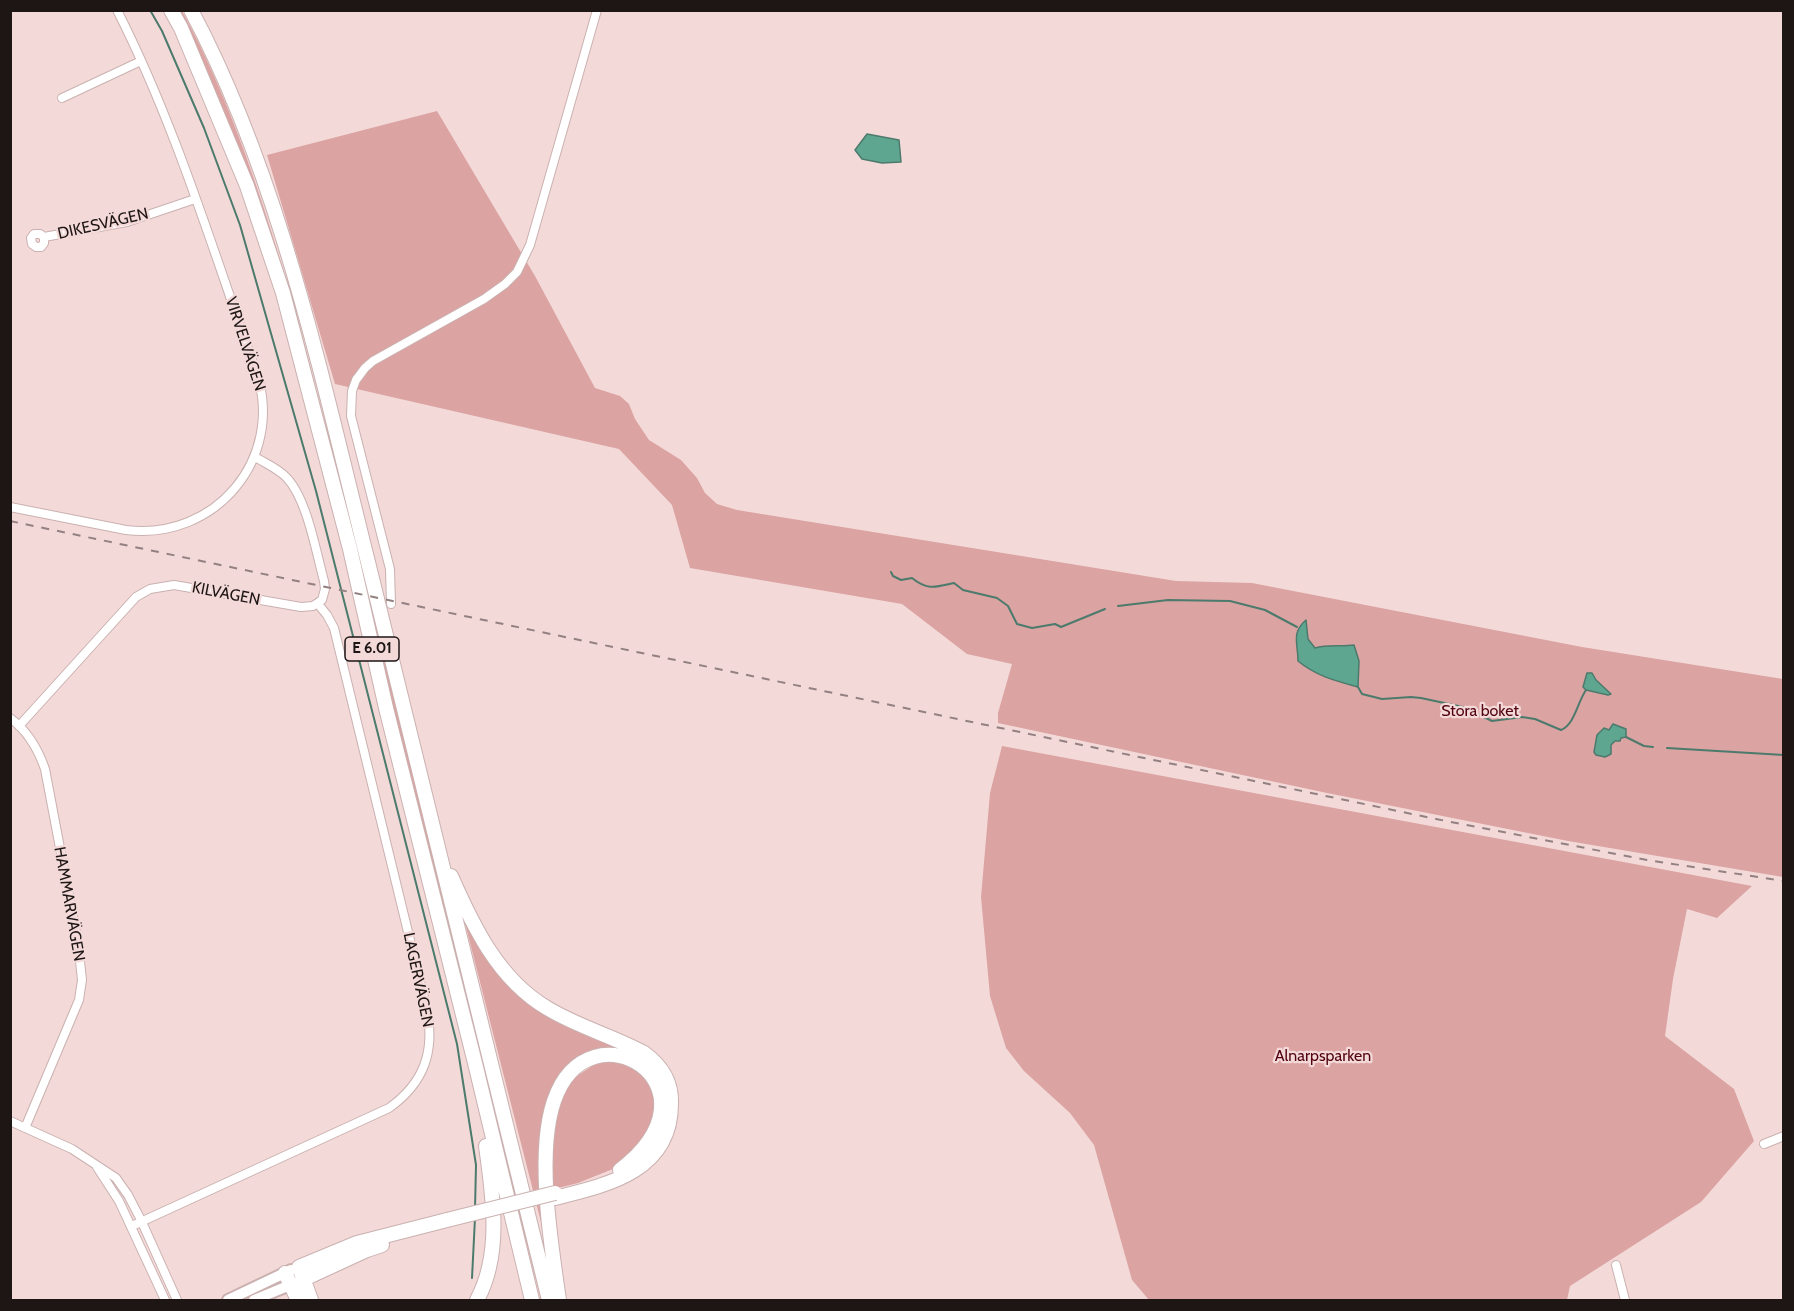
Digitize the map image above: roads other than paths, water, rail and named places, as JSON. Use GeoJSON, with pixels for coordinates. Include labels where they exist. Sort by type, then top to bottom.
{"type":"FeatureCollection","features":[{"type":"Feature","properties":{"kind":"highway","name":"E 6.01"},"geometry":{"type":"LineString","coordinates":[[171,10],[181,28],[247,186],[283,293],[350,549],[386,708],[532,1300]]}},
{"type":"Feature","properties":{"kind":"highway","name":"E 6.01"},"geometry":{"type":"LineString","coordinates":[[191,10],[241,120],[269,195],[306,317],[549,1300]]}},
{"type":"Feature","properties":{"kind":"highway"},"geometry":{"type":"LineString","coordinates":[[311,1300],[302,1273],[447,1222],[612,1183],[650,1159],[659,1148],[669,1123],[672,1094],[668,1080],[654,1060],[644,1053],[548,1008],[529,996],[510,978],[474,927],[434,837]]}},
{"type":"Feature","properties":{"kind":"highway"},"geometry":{"type":"LineString","coordinates":[[555,1195],[609,1177],[622,1170],[648,1143],[657,1128],[661,1101],[656,1081],[637,1061],[612,1055],[587,1060],[566,1078],[554,1102],[548,1134],[547,1185],[549,1223],[559,1300]]}},
{"type":"Feature","properties":{"kind":"highway"},"geometry":{"type":"LineString","coordinates":[[475,1063],[493,1193],[491,1259],[486,1280],[477,1300]]}},
{"type":"Feature","properties":{"kind":"highway"},"geometry":{"type":"LineString","coordinates":[[288,1279],[298,1300]]}},
{"type":"Feature","properties":{"kind":"main road"},"geometry":{"type":"LineString","coordinates":[[228,1300],[302,1273]]}},
{"type":"Feature","properties":{"kind":"main road"},"geometry":{"type":"LineString","coordinates":[[254,1300],[288,1279]]}},
{"type":"Feature","properties":{"kind":"street","name":"VIRVELVÄGEN"},"geometry":{"type":"LineString","coordinates":[[10,507],[126,530],[158,531],[185,523],[220,503],[234,490],[255,457],[262,431],[261,387],[177,145],[117,10]]}},
{"type":"Feature","properties":{"kind":"street"},"geometry":{"type":"LineString","coordinates":[[391,603],[390,569],[351,416],[352,391],[356,380],[373,362],[484,299],[517,272],[530,245],[597,10]]}},
{"type":"Feature","properties":{"kind":"street"},"geometry":{"type":"LineString","coordinates":[[62,98],[141,61]]}},
{"type":"Feature","properties":{"kind":"street","name":"DIKESVÄGEN"},"geometry":{"type":"LineString","coordinates":[[44,237],[127,222],[195,199]]}},
{"type":"Feature","properties":{"kind":"street"},"geometry":{"type":"LineString","coordinates":[[255,457],[287,478],[301,500],[324,581],[324,596],[318,604]]}},
{"type":"Feature","properties":{"kind":"street","name":"KILVÄGEN"},"geometry":{"type":"LineString","coordinates":[[19,726],[130,604],[150,589],[174,585],[301,606],[318,604]]}},
{"type":"Feature","properties":{"kind":"street","name":"LAGERVÄGEN"},"geometry":{"type":"LineString","coordinates":[[132,1226],[389,1108],[411,1090],[426,1062],[429,1033],[427,1010],[334,628],[318,604]]}},
{"type":"Feature","properties":{"kind":"street","name":"HAMMARVÄGEN"},"geometry":{"type":"LineString","coordinates":[[10,718],[37,747],[45,769],[78,943],[82,980],[78,1000],[25,1128]]}},
{"type":"Feature","properties":{"kind":"street"},"geometry":{"type":"LineString","coordinates":[[10,1121],[72,1149],[116,1178],[141,1220],[177,1300]]}},
{"type":"Feature","properties":{"kind":"street"},"geometry":{"type":"LineString","coordinates":[[1764,1144],[1784,1136]]}},
{"type":"Feature","properties":{"kind":"street"},"geometry":{"type":"LineString","coordinates":[[92,1162],[103,1175],[132,1226],[165,1300]]}},
{"type":"Feature","properties":{"kind":"street"},"geometry":{"type":"LineString","coordinates":[[1616,1264],[1625,1300]]}},
{"type":"Feature","properties":{"kind":"waterway"},"geometry":{"type":"LineString","coordinates":[[150,10],[162,31],[204,128],[240,225],[316,491],[457,1044],[476,1165],[475,1209]]}},
{"type":"Feature","properties":{"kind":"waterway"},"geometry":{"type":"LineString","coordinates":[[891,572],[893,576],[901,580],[912,578],[923,585],[932,587],[954,583],[963,590],[997,598],[1008,606],[1017,624],[1032,628],[1055,624],[1061,627],[1105,609]]}},
{"type":"Feature","properties":{"kind":"waterway"},"geometry":{"type":"LineString","coordinates":[[1118,606],[1168,600],[1230,601],[1265,610],[1297,627]]}},
{"type":"Feature","properties":{"kind":"waterway"},"geometry":{"type":"LineString","coordinates":[[1358,687],[1362,694],[1382,699],[1421,698],[1463,707],[1492,721],[1522,717],[1535,719],[1561,730],[1570,723],[1586,690]]}},
{"type":"Feature","properties":{"kind":"waterway"},"geometry":{"type":"LineString","coordinates":[[1626,737],[1644,746],[1653,747]]}},
{"type":"Feature","properties":{"kind":"waterway"},"geometry":{"type":"LineString","coordinates":[[1667,748],[1784,755]]}},
{"type":"Feature","properties":{"kind":"waterway"},"geometry":{"type":"LineString","coordinates":[[472,1278],[475,1218]]}},
{"type":"Feature","properties":{"kind":"railway"},"geometry":{"type":"LineString","coordinates":[[10,521],[1436,819],[1647,860],[1784,881]]}},
{"type":"Feature","properties":{"kind":"park label","name":"Stora boket"},"geometry":{"type":"Point","coordinates":[1480,711]}},
{"type":"Feature","properties":{"kind":"park label","name":"Alnarpsparken"},"geometry":{"type":"Point","coordinates":[1323,1056]}}]}
